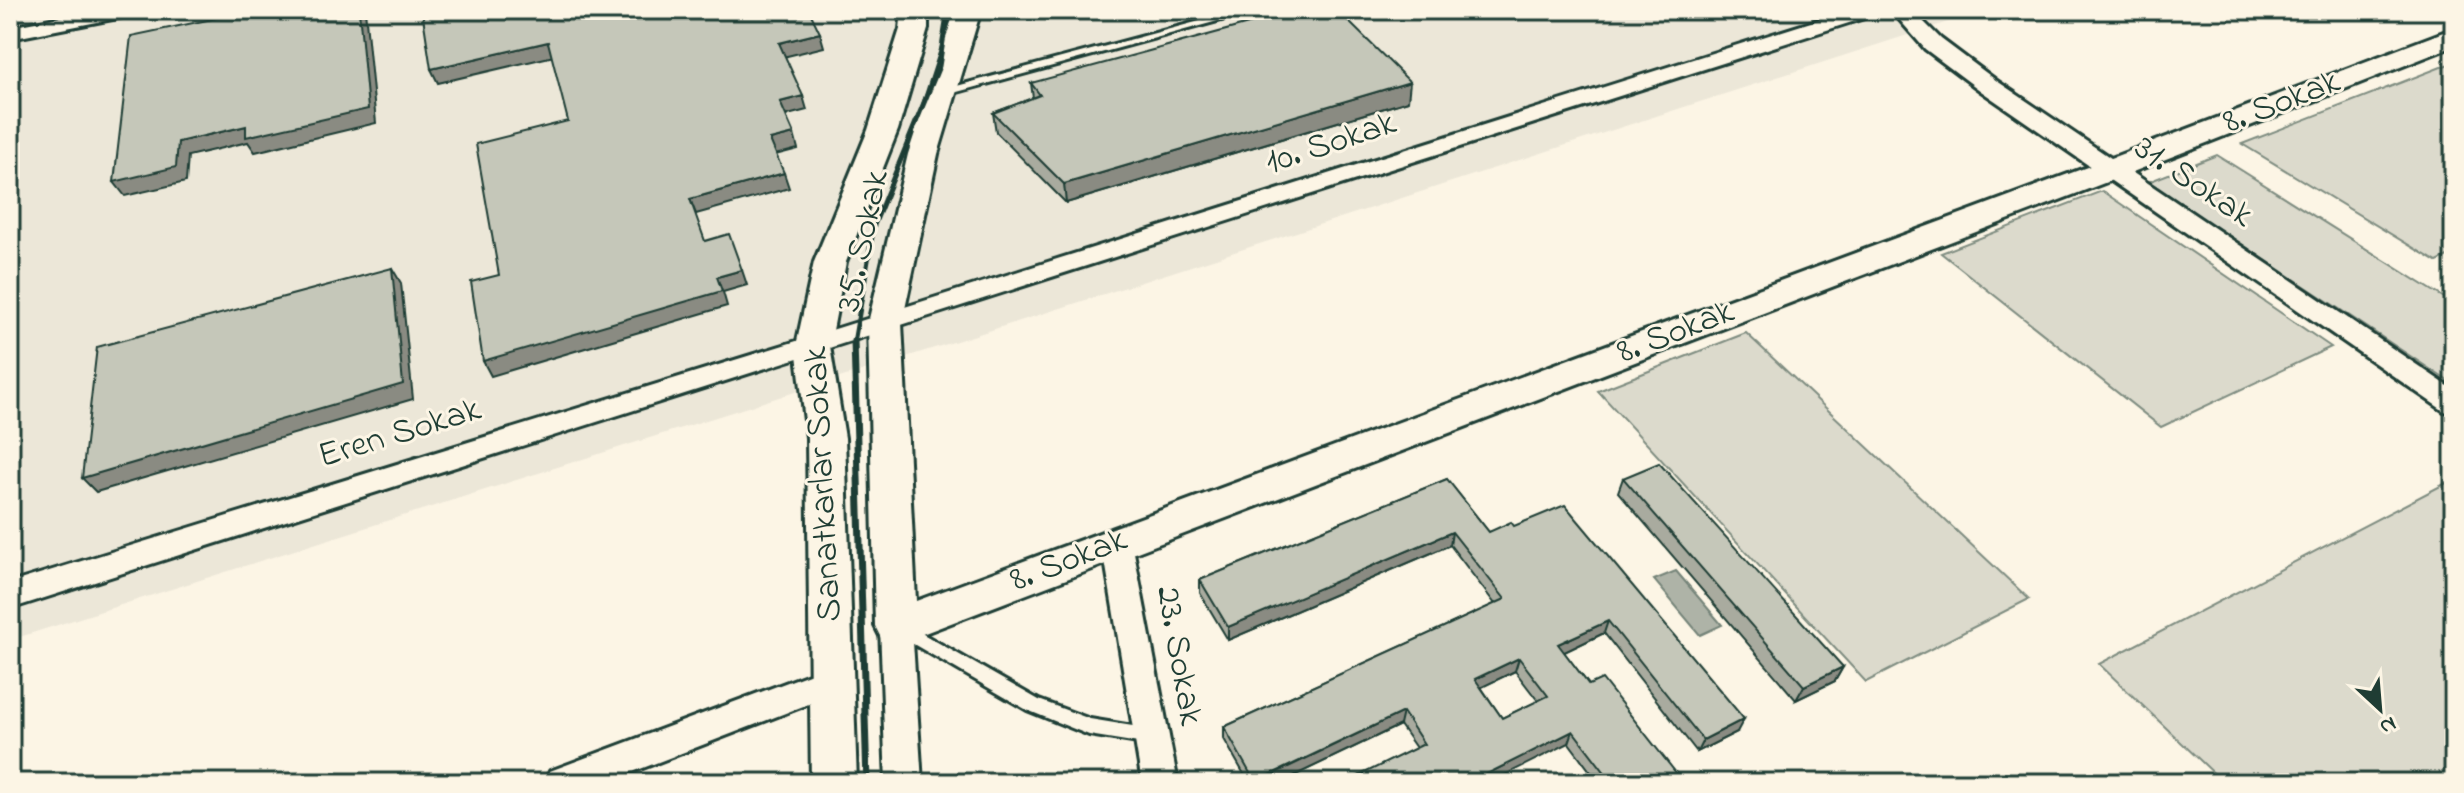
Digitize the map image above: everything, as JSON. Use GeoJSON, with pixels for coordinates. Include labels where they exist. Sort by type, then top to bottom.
{"type":"FeatureCollection","features":[{"type":"Feature","properties":{"kind":"street"},"geometry":{"type":"LineString","coordinates":[[10,33],[128,10]]}},
{"type":"Feature","properties":{"kind":"street","name":"Sanatkarlar Sokak"},"geometry":{"type":"LineString","coordinates":[[834,783],[826,438],[813,346],[830,262],[883,130],[914,29],[915,10]]}},
{"type":"Feature","properties":{"kind":"street","name":"35. Sokak"},"geometry":{"type":"LineString","coordinates":[[904,783],[885,323],[923,154],[968,10]]}},
{"type":"Feature","properties":{"kind":"street","name":"10. Sokak"},"geometry":{"type":"LineString","coordinates":[[813,346],[1870,10]]}},
{"type":"Feature","properties":{"kind":"street","name":"31. Sokak"},"geometry":{"type":"LineString","coordinates":[[1901,10],[1933,44],[2109,170],[2454,404]]}},
{"type":"Feature","properties":{"kind":"street","name":"8. Sokak"},"geometry":{"type":"LineString","coordinates":[[896,626],[2109,170],[2454,36]]}},
{"type":"Feature","properties":{"kind":"street","name":"Eren Sokak"},"geometry":{"type":"LineString","coordinates":[[10,596],[813,346]]}},
{"type":"Feature","properties":{"kind":"street","name":"23. Sokak"},"geometry":{"type":"LineString","coordinates":[[1117,542],[1160,783]]}},
{"type":"Feature","properties":{"kind":"street"},"geometry":{"type":"LineString","coordinates":[[562,783],[833,680]]}},
{"type":"Feature","properties":{"kind":"lane"},"geometry":{"type":"LineString","coordinates":[[942,93],[1253,10]]}},
{"type":"Feature","properties":{"kind":"lane"},"geometry":{"type":"LineString","coordinates":[[896,626],[1033,705],[1089,727],[1152,737]]}},
{"type":"Feature","properties":{"kind":"shaded area"},"geometry":{"type":"Polygon","coordinates":[[[10,10],[1985,10],[1064,307],[10,640],[10,10]]]}},
{"type":"Feature","properties":{"kind":"shaded area"},"geometry":{"type":"Polygon","coordinates":[[[2454,62],[2454,254],[2437,262],[2242,144],[2454,62]]]}},
{"type":"Feature","properties":{"kind":"shaded area"},"geometry":{"type":"Polygon","coordinates":[[[2217,155],[2454,304],[2454,385],[2148,182],[2217,155]]]}},
{"type":"Feature","properties":{"kind":"shaded area"},"geometry":{"type":"Polygon","coordinates":[[[2102,191],[2331,347],[2161,427],[1941,253],[2102,191]]]}},
{"type":"Feature","properties":{"kind":"shaded area"},"geometry":{"type":"Polygon","coordinates":[[[1746,333],[2029,599],[1866,682],[1598,391],[1746,333]]]}},
{"type":"Feature","properties":{"kind":"shaded area"},"geometry":{"type":"Polygon","coordinates":[[[2454,479],[2454,783],[2224,783],[2099,664],[2454,479]]]}},
{"type":"Feature","properties":{"kind":"shaded area"},"geometry":{"type":"Polygon","coordinates":[[[1676,571],[1722,625],[1700,635],[1654,580],[1676,571]]]}},
{"type":"Feature","properties":{"kind":"building"},"geometry":{"type":"Polygon","coordinates":[[[255,10],[359,10],[368,109],[246,137],[246,126],[178,142],[176,167],[114,182],[131,36],[255,10]]]}},
{"type":"Feature","properties":{"kind":"building"},"geometry":{"type":"Polygon","coordinates":[[[422,10],[809,10],[820,33],[779,43],[803,96],[780,102],[794,134],[770,140],[784,173],[690,199],[705,241],[729,234],[742,270],[717,277],[722,291],[483,361],[471,282],[499,275],[476,144],[568,121],[548,42],[431,69],[422,10]]]}},
{"type":"Feature","properties":{"kind":"building"},"geometry":{"type":"Polygon","coordinates":[[[1300,10],[1337,10],[1410,82],[1064,184],[993,113],[1040,95],[1031,83],[1300,10]]]}},
{"type":"Feature","properties":{"kind":"building"},"geometry":{"type":"Polygon","coordinates":[[[392,268],[403,384],[82,478],[97,347],[392,268]]]}},
{"type":"Feature","properties":{"kind":"building"},"geometry":{"type":"Polygon","coordinates":[[[1659,463],[1843,667],[1804,686],[1623,478],[1659,463]]]}},
{"type":"Feature","properties":{"kind":"building"},"geometry":{"type":"Polygon","coordinates":[[[1447,479],[1489,532],[1511,522],[1514,526],[1565,505],[1744,719],[1703,740],[1608,621],[1558,644],[1589,685],[1602,679],[1684,783],[1613,783],[1573,731],[1469,783],[1344,783],[1424,744],[1403,712],[1255,782],[1224,727],[1505,599],[1452,532],[1228,627],[1200,580],[1447,479]],[[1519,658],[1475,679],[1502,718],[1548,696],[1519,658]]]}},
{"type":"Feature","properties":{"kind":"railway"},"geometry":{"type":"LineString","coordinates":[[854,343],[874,225],[939,66],[948,10]]}},
{"type":"Feature","properties":{"kind":"railway"},"geometry":{"type":"LineString","coordinates":[[854,343],[867,783]]}}]}
